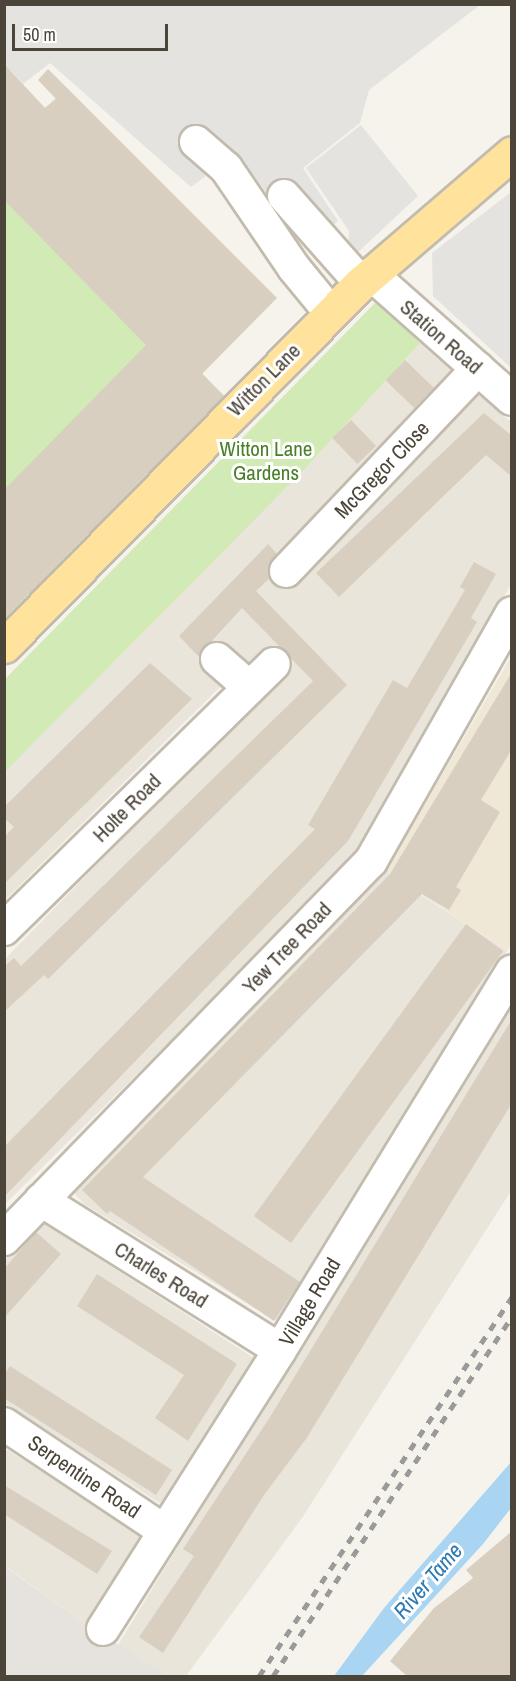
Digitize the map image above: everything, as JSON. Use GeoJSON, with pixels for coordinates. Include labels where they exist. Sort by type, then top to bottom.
{"type":"FeatureCollection","features":[{"type":"Feature","properties":{"kind":"main road","name":"Witton Lane"},"geometry":{"type":"LineString","coordinates":[[4,646],[330,313],[512,153]]}},
{"type":"Feature","properties":{"kind":"street"},"geometry":{"type":"LineString","coordinates":[[196,142],[226,168],[292,265],[330,313]]}},
{"type":"Feature","properties":{"kind":"street","name":"Station Road"},"geometry":{"type":"LineString","coordinates":[[292,265],[284,196],[366,279],[512,399]]}},
{"type":"Feature","properties":{"kind":"street","name":"McGregor Close"},"geometry":{"type":"LineString","coordinates":[[286,571],[478,369]]}},
{"type":"Feature","properties":{"kind":"street","name":"Yew Tree Road"},"geometry":{"type":"LineString","coordinates":[[4,1239],[371,861],[512,613]]}},
{"type":"Feature","properties":{"kind":"street"},"geometry":{"type":"LineString","coordinates":[[217,659],[249,687]]}},
{"type":"Feature","properties":{"kind":"street","name":"Holte Road"},"geometry":{"type":"LineString","coordinates":[[4,929],[274,664]]}},
{"type":"Feature","properties":{"kind":"street","name":"Village Road"},"geometry":{"type":"LineString","coordinates":[[103,1629],[163,1530],[280,1350],[512,971]]}},
{"type":"Feature","properties":{"kind":"street","name":"Charles Road"},"geometry":{"type":"LineString","coordinates":[[41,1200],[280,1350]]}},
{"type":"Feature","properties":{"kind":"street","name":"Serpentine Road"},"geometry":{"type":"LineString","coordinates":[[4,1424],[163,1530]]}},
{"type":"Feature","properties":{"kind":"shaded area"},"geometry":{"type":"Polygon","coordinates":[[[5,5],[480,5],[369,90],[360,123],[303,168],[338,221],[307,248],[237,153],[191,187],[50,63],[23,84],[11,71],[5,75],[5,5]]]}},
{"type":"Feature","properties":{"kind":"shaded area"},"geometry":{"type":"Polygon","coordinates":[[[361,125],[418,196],[356,254],[348,247],[349,231],[306,168],[361,125]]]}},
{"type":"Feature","properties":{"kind":"shaded area"},"geometry":{"type":"Polygon","coordinates":[[[511,192],[511,368],[433,296],[432,253],[511,192]]]}},
{"type":"Feature","properties":{"kind":"shaded area"},"geometry":{"type":"Polygon","coordinates":[[[420,343],[511,422],[511,584],[360,855],[5,1204],[5,959],[286,670],[245,668],[225,642],[208,662],[225,682],[5,900],[5,772],[302,472],[420,343]]]}},
{"type":"Feature","properties":{"kind":"shaded area"},"geometry":{"type":"Polygon","coordinates":[[[511,657],[512,943],[507,951],[390,874],[388,867],[511,657]]]}},
{"type":"Feature","properties":{"kind":"shaded area"},"geometry":{"type":"Polygon","coordinates":[[[388,867],[390,875],[507,951],[283,1325],[84,1204],[71,1190],[388,867]]]}},
{"type":"Feature","properties":{"kind":"shaded area"},"geometry":{"type":"Polygon","coordinates":[[[511,998],[511,1191],[302,1518],[186,1676],[169,1676],[118,1645],[511,998]]]}},
{"type":"Feature","properties":{"kind":"shaded area"},"geometry":{"type":"Polygon","coordinates":[[[40,1221],[257,1360],[164,1506],[5,1403],[4,1258],[40,1221]]]}},
{"type":"Feature","properties":{"kind":"shaded area"},"geometry":{"type":"Polygon","coordinates":[[[4,1448],[144,1534],[88,1626],[5,1566],[4,1448]]]}},
{"type":"Feature","properties":{"kind":"shaded area"},"geometry":{"type":"Polygon","coordinates":[[[4,1566],[88,1626],[169,1676],[5,1676],[4,1566]]]}},
{"type":"Feature","properties":{"kind":"green space"},"geometry":{"type":"Polygon","coordinates":[[[10,71],[45,108],[67,88],[222,244],[202,373],[233,405],[5,635],[4,75],[10,71]]]}},
{"type":"Feature","properties":{"kind":"green space","name":"Witton Lane Gardens"},"geometry":{"type":"Polygon","coordinates":[[[377,301],[420,343],[302,472],[5,772],[5,679],[377,301]]]}},
{"type":"Feature","properties":{"kind":"water","name":"River Tame"},"geometry":{"type":"Polygon","coordinates":[[[511,1462],[511,1508],[483,1544],[362,1676],[334,1676],[384,1608],[511,1462]]]}},
{"type":"Feature","properties":{"kind":"building"},"geometry":{"type":"Polygon","coordinates":[[[4,64],[45,108],[56,99],[38,80],[48,69],[277,298],[202,374],[224,396],[4,619],[4,490],[146,345],[4,200],[4,64]]]}},
{"type":"Feature","properties":{"kind":"building"},"geometry":{"type":"Polygon","coordinates":[[[405,360],[434,388],[414,408],[386,380],[405,360]]]}},
{"type":"Feature","properties":{"kind":"building"},"geometry":{"type":"Polygon","coordinates":[[[484,413],[512,436],[512,477],[486,455],[339,597],[316,573],[484,413]]]}},
{"type":"Feature","properties":{"kind":"building"},"geometry":{"type":"Polygon","coordinates":[[[351,420],[376,446],[357,464],[332,438],[351,420]]]}},
{"type":"Feature","properties":{"kind":"building"},"geometry":{"type":"Polygon","coordinates":[[[268,544],[277,554],[269,566],[270,578],[256,591],[347,685],[48,979],[44,975],[4,1012],[4,967],[14,958],[21,966],[313,681],[242,608],[198,656],[179,636],[268,544]]]}},
{"type":"Feature","properties":{"kind":"building"},"geometry":{"type":"Polygon","coordinates":[[[474,562],[496,574],[471,618],[477,622],[348,841],[4,1197],[4,1147],[315,829],[308,825],[393,680],[407,688],[465,590],[460,587],[474,562]]]}},
{"type":"Feature","properties":{"kind":"building"},"geometry":{"type":"Polygon","coordinates":[[[150,663],[192,699],[4,884],[4,837],[14,827],[4,818],[4,807],[150,663]]]}},
{"type":"Feature","properties":{"kind":"building"},"geometry":{"type":"Polygon","coordinates":[[[512,672],[512,749],[481,800],[500,812],[456,887],[461,890],[449,910],[422,894],[143,1177],[300,1282],[274,1321],[110,1211],[107,1214],[82,1190],[390,874],[512,672]]]}},
{"type":"Feature","properties":{"kind":"building"},"geometry":{"type":"Polygon","coordinates":[[[466,924],[503,951],[291,1243],[254,1216],[466,924]]]}},
{"type":"Feature","properties":{"kind":"building"},"geometry":{"type":"Polygon","coordinates":[[[512,1019],[512,1103],[306,1439],[264,1495],[163,1653],[139,1637],[194,1556],[183,1549],[270,1417],[512,1019]]]}},
{"type":"Feature","properties":{"kind":"building"},"geometry":{"type":"Polygon","coordinates":[[[36,1232],[61,1254],[4,1318],[4,1269],[36,1232]]]}},
{"type":"Feature","properties":{"kind":"building"},"geometry":{"type":"Polygon","coordinates":[[[97,1274],[237,1364],[188,1441],[155,1418],[184,1375],[77,1306],[97,1274]]]}},
{"type":"Feature","properties":{"kind":"building"},"geometry":{"type":"Polygon","coordinates":[[[10,1366],[172,1470],[156,1495],[4,1398],[4,1374],[10,1366]]]}},
{"type":"Feature","properties":{"kind":"building"},"geometry":{"type":"Polygon","coordinates":[[[4,1485],[112,1551],[97,1574],[4,1514],[4,1485]]]}},
{"type":"Feature","properties":{"kind":"building"},"geometry":{"type":"Polygon","coordinates":[[[512,1531],[512,1677],[408,1677],[390,1661],[434,1608],[473,1578],[466,1570],[512,1531]]]}},
{"type":"Feature","properties":{"kind":"railway"},"geometry":{"type":"LineString","coordinates":[[259,1676],[512,1297]]}},
{"type":"Feature","properties":{"kind":"railway"},"geometry":{"type":"LineString","coordinates":[[273,1676],[512,1316]]}}]}
